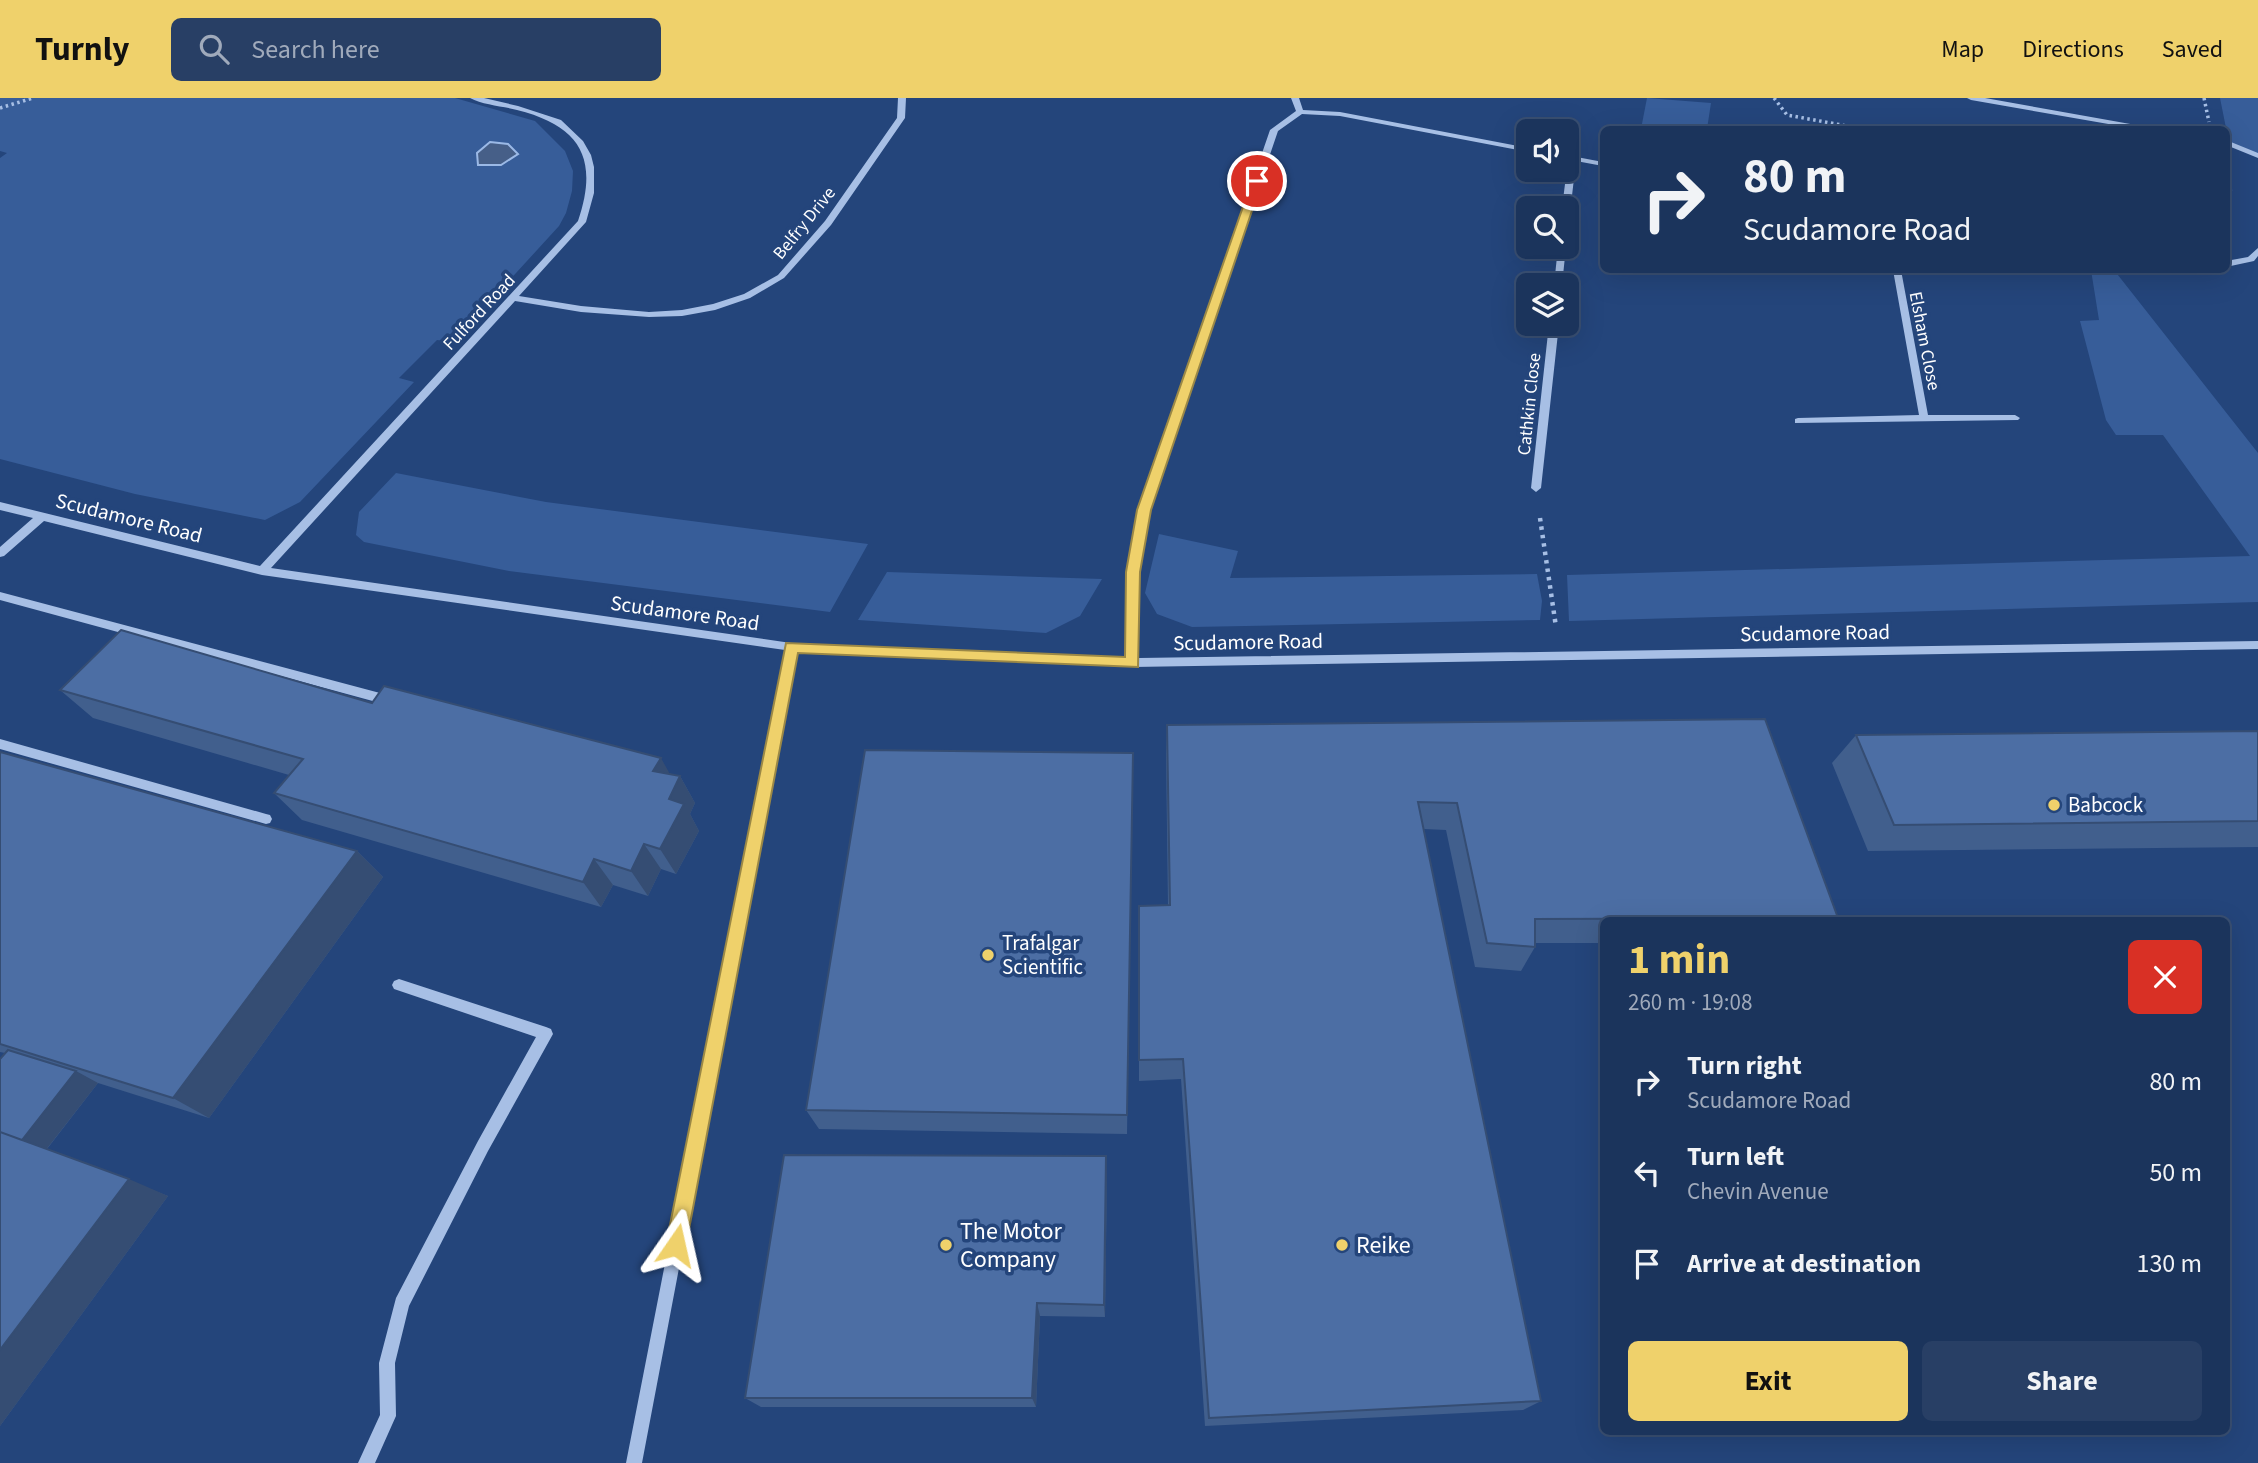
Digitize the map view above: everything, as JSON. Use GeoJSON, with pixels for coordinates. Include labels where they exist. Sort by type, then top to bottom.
{"type":"FeatureCollection","features":[{"type":"Feature","properties":{"kind":"street","name":"Fulford Road"},"geometry":{"type":"LineString","coordinates":[[261,571],[582,222],[593,193],[592,166],[579,143],[557,121],[474,98]]}},
{"type":"Feature","properties":{"kind":"street","name":"Belfry Drive"},"geometry":{"type":"LineString","coordinates":[[514,298],[615,315],[662,315],[711,307],[746,295],[780,278],[817,237],[901,118],[902,98]]}},
{"type":"Feature","properties":{"kind":"street"},"geometry":{"type":"LineString","coordinates":[[1295,98],[1300,112]]}},
{"type":"Feature","properties":{"kind":"street"},"geometry":{"type":"LineString","coordinates":[[1971,98],[2136,126]]}},
{"type":"Feature","properties":{"kind":"street"},"geometry":{"type":"LineString","coordinates":[[1133,663],[1133,572],[1144,510],[1274,131],[1300,112],[1340,114],[1516,148]]}},
{"type":"Feature","properties":{"kind":"street"},"geometry":{"type":"LineString","coordinates":[[2230,144],[2258,156]]}},
{"type":"Feature","properties":{"kind":"street"},"geometry":{"type":"LineString","coordinates":[[1579,160],[1600,163]]}},
{"type":"Feature","properties":{"kind":"street"},"geometry":{"type":"LineString","coordinates":[[2230,263],[2255,260],[2258,251]]}},
{"type":"Feature","properties":{"kind":"street","name":"Elsham Close"},"geometry":{"type":"LineString","coordinates":[[1898,273],[1924,418]]}},
{"type":"Feature","properties":{"kind":"street","name":"Cathkin Close"},"geometry":{"type":"LineString","coordinates":[[1536,488],[1553,336]]}},
{"type":"Feature","properties":{"kind":"street","name":"Elsham Close"},"geometry":{"type":"LineString","coordinates":[[1798,421],[2015,418]]}},
{"type":"Feature","properties":{"kind":"street","name":"Scudamore Road"},"geometry":{"type":"LineString","coordinates":[[0,506],[261,571],[791,647],[1133,663],[2258,645]]}},
{"type":"Feature","properties":{"kind":"street"},"geometry":{"type":"LineString","coordinates":[[0,553],[42,516]]}},
{"type":"Feature","properties":{"kind":"street"},"geometry":{"type":"LineString","coordinates":[[0,596],[380,698]]}},
{"type":"Feature","properties":{"kind":"street"},"geometry":{"type":"LineString","coordinates":[[634,1463],[791,647]]}},
{"type":"Feature","properties":{"kind":"street"},"geometry":{"type":"LineString","coordinates":[[0,744],[266,819]]}},
{"type":"Feature","properties":{"kind":"street"},"geometry":{"type":"LineString","coordinates":[[366,1463],[388,1416],[387,1363],[402,1304],[483,1146],[546,1034],[399,985]]}},
{"type":"Feature","properties":{"kind":"path"},"geometry":{"type":"LineString","coordinates":[[0,108],[33,98]]}},
{"type":"Feature","properties":{"kind":"path"},"geometry":{"type":"LineString","coordinates":[[1774,98],[1787,115],[1847,126]]}},
{"type":"Feature","properties":{"kind":"path"},"geometry":{"type":"LineString","coordinates":[[2204,98],[2210,126]]}},
{"type":"Feature","properties":{"kind":"path"},"geometry":{"type":"LineString","coordinates":[[1536,488],[1560,656]]}},
{"type":"Feature","properties":{"kind":"shaded area"},"geometry":{"type":"Polygon","coordinates":[[[0,98],[455,98],[535,121],[565,151],[573,171],[572,191],[559,226],[453,342],[437,340],[399,378],[414,382],[300,502],[265,520],[135,494],[0,459],[0,158],[7,153],[0,151],[0,98]]]}},
{"type":"Feature","properties":{"kind":"shaded area"},"geometry":{"type":"Polygon","coordinates":[[[1647,98],[1711,103],[1707,126],[1642,126],[1647,98]]]}},
{"type":"Feature","properties":{"kind":"shaded area"},"geometry":{"type":"Polygon","coordinates":[[[2220,98],[2258,98],[2258,156],[2230,143],[2230,126],[2226,126],[2220,98]]]}},
{"type":"Feature","properties":{"kind":"shaded area"},"geometry":{"type":"Polygon","coordinates":[[[490,142],[508,144],[518,154],[501,165],[478,165],[477,153],[490,142]]]}},
{"type":"Feature","properties":{"kind":"shaded area"},"geometry":{"type":"Polygon","coordinates":[[[2091,273],[2116,273],[2258,453],[2258,602],[1569,621],[1567,575],[2250,556],[2163,435],[2116,435],[2106,420],[2080,321],[2099,320],[2091,273]]]}},
{"type":"Feature","properties":{"kind":"shaded area"},"geometry":{"type":"Polygon","coordinates":[[[396,473],[546,502],[868,544],[830,612],[509,571],[364,542],[356,535],[359,512],[396,473]]]}},
{"type":"Feature","properties":{"kind":"shaded area"},"geometry":{"type":"Polygon","coordinates":[[[1159,534],[1238,551],[1230,578],[1537,574],[1542,601],[1540,620],[1192,627],[1157,614],[1145,593],[1159,534]]]}},
{"type":"Feature","properties":{"kind":"shaded area"},"geometry":{"type":"Polygon","coordinates":[[[887,572],[1102,579],[1080,616],[1046,633],[858,620],[887,572]]]}},
{"type":"Feature","properties":{"kind":"building"},"geometry":{"type":"Polygon","coordinates":[[[121,630],[372,703],[384,686],[661,758],[653,771],[680,776],[669,799],[684,804],[660,849],[644,844],[631,871],[594,859],[583,882],[274,793],[303,759],[60,690],[121,630]]]}},
{"type":"Feature","properties":{"kind":"building","name":"Reike"},"geometry":{"type":"Polygon","coordinates":[[[1765,719],[1838,917],[1535,919],[1535,947],[1487,943],[1457,803],[1418,802],[1541,1401],[1209,1418],[1183,1059],[1139,1060],[1139,906],[1170,905],[1167,725],[1765,719]]]}},
{"type":"Feature","properties":{"kind":"building","name":"Babcock"},"geometry":{"type":"Polygon","coordinates":[[[2258,731],[2258,821],[1894,825],[1856,735],[2258,731]]]}},
{"type":"Feature","properties":{"kind":"building","name":"Trafalgar Scientific"},"geometry":{"type":"Polygon","coordinates":[[[865,750],[1133,753],[1127,1115],[806,1110],[865,750]]]}},
{"type":"Feature","properties":{"kind":"building"},"geometry":{"type":"Polygon","coordinates":[[[0,752],[357,851],[173,1098],[0,1044],[0,752]]]}},
{"type":"Feature","properties":{"kind":"building"},"geometry":{"type":"Polygon","coordinates":[[[8,1050],[76,1071],[22,1140],[0,1132],[0,1059],[8,1050]]]}},
{"type":"Feature","properties":{"kind":"building"},"geometry":{"type":"Polygon","coordinates":[[[0,1132],[129,1179],[0,1350],[0,1132]]]}},
{"type":"Feature","properties":{"kind":"building","name":"The Motor Company"},"geometry":{"type":"Polygon","coordinates":[[[784,1155],[1106,1156],[1104,1305],[1037,1303],[1032,1398],[745,1398],[784,1155]]]}},
{"type":"Feature","properties":{"kind":"place","name":"Babcock"},"geometry":{"type":"Point","coordinates":[2054,805]}},
{"type":"Feature","properties":{"kind":"place","name":"Trafalgar Scientific"},"geometry":{"type":"Point","coordinates":[988,955]}},
{"type":"Feature","properties":{"kind":"place","name":"The Motor Company"},"geometry":{"type":"Point","coordinates":[946,1245]}},
{"type":"Feature","properties":{"kind":"place","name":"Reike"},"geometry":{"type":"Point","coordinates":[1342,1245]}},
{"type":"Feature","properties":{"kind":"route"},"geometry":{"type":"LineString","coordinates":[[676,1245],[791,647],[1133,663],[1133,572],[1144,510],[1257,181]]}}]}
